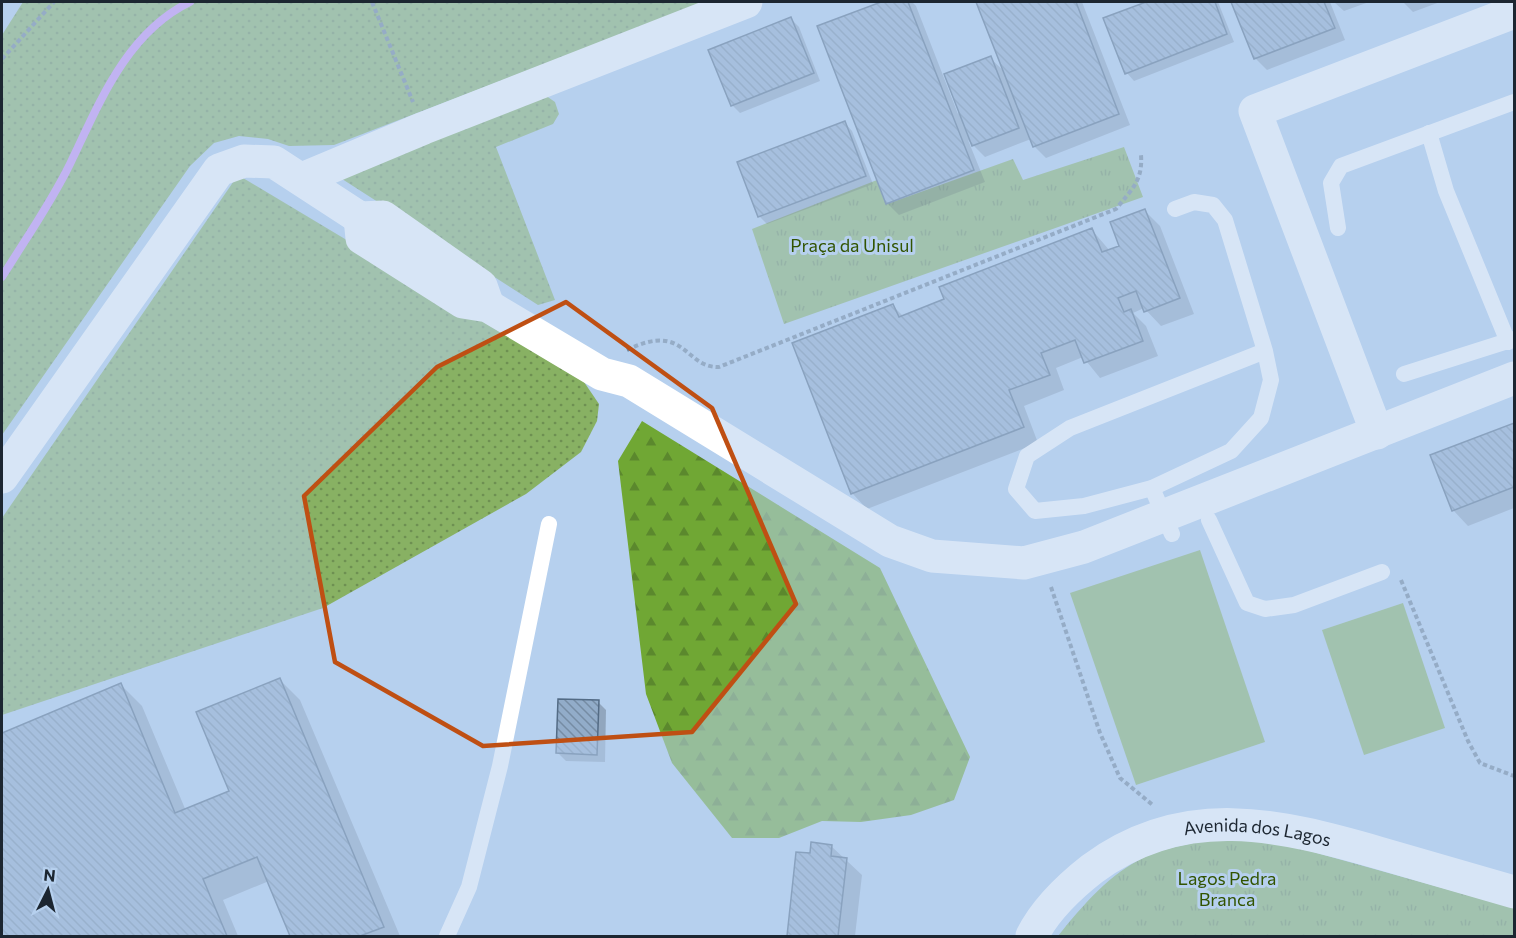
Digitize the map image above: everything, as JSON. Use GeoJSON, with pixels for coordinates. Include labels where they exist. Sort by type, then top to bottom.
{"type":"FeatureCollection","features":[{"type":"Feature","properties":{"kind":"street"},"geometry":{"type":"LineString","coordinates":[[302,179],[424,128],[746,2]]}},
{"type":"Feature","properties":{"kind":"street"},"geometry":{"type":"LineString","coordinates":[[1377,434],[1256,111],[1515,12]]}},
{"type":"Feature","properties":{"kind":"street"},"geometry":{"type":"LineString","coordinates":[[2,477],[219,170],[244,161],[274,162],[360,218],[362,238],[463,302],[488,306],[602,374],[630,381],[890,542],[932,556],[1024,563],[1084,547],[1163,512],[1377,434],[1515,378]]}},
{"type":"Feature","properties":{"kind":"street"},"geometry":{"type":"LineString","coordinates":[[602,374],[616,396],[886,562],[933,578],[981,584],[1028,585],[1077,571],[1163,512],[1209,520],[1515,402]]}},
{"type":"Feature","properties":{"kind":"street","name":"Avenida dos Lagos"},"geometry":{"type":"LineString","coordinates":[[1032,936],[1038,925],[1073,884],[1116,852],[1167,830],[1221,823],[1264,825],[1306,832],[1515,892]]}},
{"type":"Feature","properties":{"kind":"lane"},"geometry":{"type":"LineString","coordinates":[[1338,228],[1331,183],[1341,166],[1515,102]]}},
{"type":"Feature","properties":{"kind":"lane"},"geometry":{"type":"LineString","coordinates":[[1404,374],[1511,340],[1446,191],[1429,133]]}},
{"type":"Feature","properties":{"kind":"lane"},"geometry":{"type":"LineString","coordinates":[[1175,209],[1194,202],[1213,205],[1225,220],[1265,351],[1271,380],[1261,418],[1231,451],[1163,512],[1084,506],[1035,511],[1016,489],[1027,456],[1070,428],[1265,351]]}},
{"type":"Feature","properties":{"kind":"lane"},"geometry":{"type":"LineString","coordinates":[[1209,520],[1247,603],[1265,609],[1294,605],[1382,572]]}},
{"type":"Feature","properties":{"kind":"lane"},"geometry":{"type":"LineString","coordinates":[[447,936],[469,886],[500,766],[549,524]]}},
{"type":"Feature","properties":{"kind":"path"},"geometry":{"type":"LineString","coordinates":[[2,59],[54,2]]}},
{"type":"Feature","properties":{"kind":"path"},"geometry":{"type":"LineString","coordinates":[[372,2],[424,128]]}},
{"type":"Feature","properties":{"kind":"path"},"geometry":{"type":"LineString","coordinates":[[633,347],[661,339],[671,341],[706,364],[718,367],[1116,209],[1136,185],[1142,171],[1141,155]]}},
{"type":"Feature","properties":{"kind":"path"},"geometry":{"type":"LineString","coordinates":[[1400,578],[1468,741],[1480,763],[1515,776]]}},
{"type":"Feature","properties":{"kind":"path"},"geometry":{"type":"LineString","coordinates":[[1048,579],[1101,733],[1120,778],[1148,802],[1187,828]]}},
{"type":"Feature","properties":{"kind":"highlighted area"},"geometry":{"type":"Polygon","coordinates":[[[566,302],[712,408],[796,604],[692,732],[483,746],[335,662],[304,496],[437,367],[566,302]]]}},
{"type":"Feature","properties":{"kind":"green space"},"geometry":{"type":"Polygon","coordinates":[[[23,2],[705,2],[334,145],[289,146],[268,139],[239,136],[214,143],[190,166],[2,435],[2,35],[23,2]]]}},
{"type":"Feature","properties":{"kind":"green space"},"geometry":{"type":"Polygon","coordinates":[[[542,93],[555,102],[559,114],[553,124],[496,147],[555,300],[538,305],[339,177],[542,93]]]}},
{"type":"Feature","properties":{"kind":"green space","name":"Praça da Unisul"},"geometry":{"type":"Polygon","coordinates":[[[1124,147],[1143,197],[784,324],[752,229],[877,180],[887,204],[1013,159],[1023,180],[1124,147]]]}},
{"type":"Feature","properties":{"kind":"green space"},"geometry":{"type":"Polygon","coordinates":[[[238,175],[584,382],[599,404],[597,421],[581,452],[526,494],[323,608],[2,715],[2,518],[238,175]]]}},
{"type":"Feature","properties":{"kind":"green space"},"geometry":{"type":"Polygon","coordinates":[[[642,421],[880,568],[970,757],[954,800],[911,815],[861,822],[822,821],[779,838],[732,838],[672,763],[646,694],[618,461],[642,421]]]}},
{"type":"Feature","properties":{"kind":"green space"},"geometry":{"type":"Polygon","coordinates":[[[1200,550],[1265,742],[1136,785],[1070,593],[1200,550]]]}},
{"type":"Feature","properties":{"kind":"green space"},"geometry":{"type":"Polygon","coordinates":[[[1403,603],[1445,728],[1364,755],[1322,630],[1403,603]]]}},
{"type":"Feature","properties":{"kind":"green space","name":"Lagos Pedra Branca"},"geometry":{"type":"Polygon","coordinates":[[[1219,838],[1258,840],[1299,848],[1514,908],[1514,936],[1058,936],[1098,891],[1134,863],[1165,850],[1219,838]]]}},
{"type":"Feature","properties":{"kind":"building"},"geometry":{"type":"Polygon","coordinates":[[[881,2],[908,2],[974,170],[886,204],[817,26],[881,2]]]}},
{"type":"Feature","properties":{"kind":"building"},"geometry":{"type":"Polygon","coordinates":[[[976,2],[1076,2],[1119,114],[1033,147],[976,2]]]}},
{"type":"Feature","properties":{"kind":"building"},"geometry":{"type":"Polygon","coordinates":[[[1146,2],[1215,2],[1227,34],[1125,74],[1103,18],[1146,2]]]}},
{"type":"Feature","properties":{"kind":"building"},"geometry":{"type":"Polygon","coordinates":[[[1231,2],[1324,2],[1335,28],[1254,59],[1231,2]]]}},
{"type":"Feature","properties":{"kind":"building"},"geometry":{"type":"Polygon","coordinates":[[[791,17],[814,73],[731,106],[708,50],[791,17]]]}},
{"type":"Feature","properties":{"kind":"building"},"geometry":{"type":"Polygon","coordinates":[[[991,56],[1019,128],[972,146],[944,74],[991,56]]]}},
{"type":"Feature","properties":{"kind":"building"},"geometry":{"type":"Polygon","coordinates":[[[845,121],[866,176],[758,217],[737,162],[845,121]]]}},
{"type":"Feature","properties":{"kind":"building"},"geometry":{"type":"Polygon","coordinates":[[[1145,209],[1180,298],[1144,312],[1136,291],[1118,298],[1124,312],[1131,309],[1143,341],[1084,363],[1075,340],[1041,353],[1050,375],[1009,390],[1024,427],[851,494],[792,343],[893,304],[899,317],[944,299],[939,287],[1092,228],[1102,252],[1119,246],[1110,222],[1145,209]]]}},
{"type":"Feature","properties":{"kind":"building"},"geometry":{"type":"Polygon","coordinates":[[[1514,423],[1514,487],[1452,511],[1430,455],[1514,423]]]}},
{"type":"Feature","properties":{"kind":"building"},"geometry":{"type":"Polygon","coordinates":[[[280,678],[384,927],[360,936],[290,936],[257,857],[203,879],[227,936],[2,936],[2,733],[121,683],[175,813],[229,791],[196,712],[280,678]]]}},
{"type":"Feature","properties":{"kind":"building"},"geometry":{"type":"Polygon","coordinates":[[[558,699],[599,700],[597,755],[556,753],[558,699]]]}},
{"type":"Feature","properties":{"kind":"building"},"geometry":{"type":"Polygon","coordinates":[[[811,842],[832,845],[831,856],[847,858],[838,936],[787,936],[796,852],[810,853],[811,842]]]}},
{"type":"Feature","properties":{"kind":"waterway"},"geometry":{"type":"LineString","coordinates":[[2,277],[55,193],[117,72],[148,32],[168,15],[190,2]]}}]}
